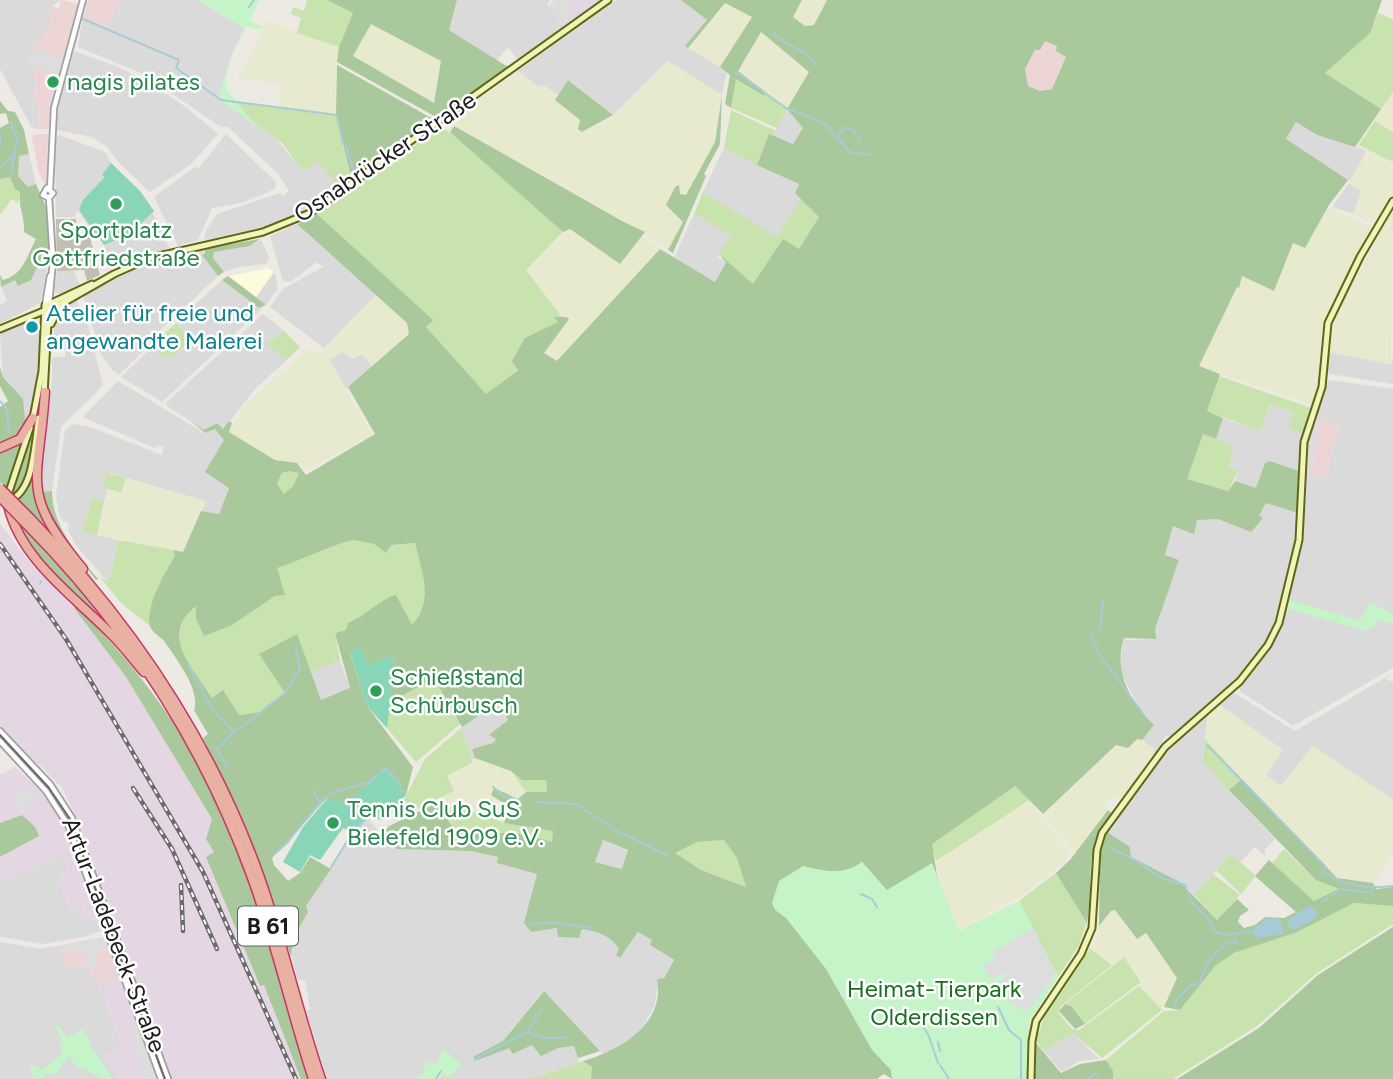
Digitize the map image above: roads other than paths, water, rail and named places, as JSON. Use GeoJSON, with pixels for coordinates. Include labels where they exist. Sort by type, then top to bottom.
{"type":"FeatureCollection","features":[{"type":"Feature","properties":{"kind":"highway"},"geometry":{"type":"LineString","coordinates":[[45,392],[36,489],[47,522],[121,616],[147,656]]}},
{"type":"Feature","properties":{"kind":"highway"},"geometry":{"type":"LineString","coordinates":[[0,448],[20,439],[33,418]]}},
{"type":"Feature","properties":{"kind":"highway","name":"B 61"},"geometry":{"type":"LineString","coordinates":[[0,488],[124,635],[167,699],[210,778],[252,878],[313,1079]]}},
{"type":"Feature","properties":{"kind":"highway","name":"B 61"},"geometry":{"type":"LineString","coordinates":[[2,500],[28,521],[101,597],[147,656],[211,762],[246,841],[321,1079]]}},
{"type":"Feature","properties":{"kind":"highway","name":"B 61"},"geometry":{"type":"LineString","coordinates":[[2,500],[17,533],[30,551],[114,636],[161,695],[210,778]]}},
{"type":"Feature","properties":{"kind":"main road","name":"Osnabrücker Straße"},"geometry":{"type":"LineString","coordinates":[[0,329],[150,258],[263,232],[310,213],[608,0]]}},
{"type":"Feature","properties":{"kind":"main road"},"geometry":{"type":"LineString","coordinates":[[1031,1079],[1036,1021],[1081,954],[1092,928],[1097,850],[1104,830],[1168,744],[1248,671],[1268,645],[1279,623],[1299,540],[1304,445],[1322,387],[1328,323],[1360,257],[1393,201]]}},
{"type":"Feature","properties":{"kind":"main road"},"geometry":{"type":"LineString","coordinates":[[48,334],[54,315],[63,300]]}},
{"type":"Feature","properties":{"kind":"main road","name":"Osnabrücker Straße"},"geometry":{"type":"LineString","coordinates":[[19,319],[47,307]]}},
{"type":"Feature","properties":{"kind":"main road"},"geometry":{"type":"LineString","coordinates":[[2,500],[33,418],[41,384],[47,307]]}},
{"type":"Feature","properties":{"kind":"main road"},"geometry":{"type":"LineString","coordinates":[[2,500],[21,494],[28,483],[45,392],[47,307]]}},
{"type":"Feature","properties":{"kind":"main road"},"geometry":{"type":"LineString","coordinates":[[30,316],[40,317],[45,326]]}},
{"type":"Feature","properties":{"kind":"street"},"geometry":{"type":"LineString","coordinates":[[47,307],[52,272],[49,198],[53,193],[50,189],[53,113],[83,0]]}},
{"type":"Feature","properties":{"kind":"street"},"geometry":{"type":"LineString","coordinates":[[47,307],[46,285],[52,272]]}},
{"type":"Feature","properties":{"kind":"street"},"geometry":{"type":"LineString","coordinates":[[50,289],[63,300]]}},
{"type":"Feature","properties":{"kind":"street","name":"Artur-Ladebeck-Straße"},"geometry":{"type":"LineString","coordinates":[[0,731],[50,784],[72,818],[168,1079]]}},
{"type":"Feature","properties":{"kind":"street","name":"Artur-Ladebeck-Straße"},"geometry":{"type":"LineString","coordinates":[[0,741],[46,791],[68,825],[161,1079]]}},
{"type":"Feature","properties":{"kind":"water"},"geometry":{"type":"Polygon","coordinates":[[[1310,905],[1318,913],[1316,916],[1310,922],[1291,929],[1288,926],[1289,919],[1310,905]]]}},
{"type":"Feature","properties":{"kind":"water"},"geometry":{"type":"Polygon","coordinates":[[[1268,918],[1280,919],[1284,934],[1255,938],[1253,929],[1268,918]]]}},
{"type":"Feature","properties":{"kind":"waterway"},"geometry":{"type":"LineString","coordinates":[[249,7],[254,0]]}},
{"type":"Feature","properties":{"kind":"waterway"},"geometry":{"type":"LineString","coordinates":[[83,19],[179,60],[176,68],[221,100],[337,115],[343,144]]}},
{"type":"Feature","properties":{"kind":"waterway"},"geometry":{"type":"LineString","coordinates":[[774,33],[808,56],[816,65]]}},
{"type":"Feature","properties":{"kind":"waterway"},"geometry":{"type":"LineString","coordinates":[[734,71],[786,108],[824,123],[850,152],[869,155]]}},
{"type":"Feature","properties":{"kind":"waterway"},"geometry":{"type":"LineString","coordinates":[[11,123],[17,140],[11,173]]}},
{"type":"Feature","properties":{"kind":"waterway"},"geometry":{"type":"LineString","coordinates":[[837,138],[844,127],[853,130],[861,141]]}},
{"type":"Feature","properties":{"kind":"waterway"},"geometry":{"type":"LineString","coordinates":[[0,134],[0,145]]}},
{"type":"Feature","properties":{"kind":"waterway"},"geometry":{"type":"LineString","coordinates":[[345,143],[355,175]]}},
{"type":"Feature","properties":{"kind":"waterway"},"geometry":{"type":"LineString","coordinates":[[1,168],[12,156]]}},
{"type":"Feature","properties":{"kind":"waterway"},"geometry":{"type":"LineString","coordinates":[[0,401],[7,409],[9,432]]}},
{"type":"Feature","properties":{"kind":"waterway"},"geometry":{"type":"LineString","coordinates":[[1101,622],[1103,601]]}},
{"type":"Feature","properties":{"kind":"waterway"},"geometry":{"type":"LineString","coordinates":[[1100,633],[1101,627]]}},
{"type":"Feature","properties":{"kind":"waterway"},"geometry":{"type":"LineString","coordinates":[[1091,635],[1099,654],[1142,712]]}},
{"type":"Feature","properties":{"kind":"waterway"},"geometry":{"type":"LineString","coordinates":[[286,692],[300,668],[295,646]]}},
{"type":"Feature","properties":{"kind":"waterway"},"geometry":{"type":"LineString","coordinates":[[188,665],[214,711],[234,732]]}},
{"type":"Feature","properties":{"kind":"waterway"},"geometry":{"type":"LineString","coordinates":[[263,710],[284,694]]}},
{"type":"Feature","properties":{"kind":"waterway"},"geometry":{"type":"LineString","coordinates":[[247,723],[261,712]]}},
{"type":"Feature","properties":{"kind":"waterway"},"geometry":{"type":"LineString","coordinates":[[236,730],[245,724]]}},
{"type":"Feature","properties":{"kind":"waterway"},"geometry":{"type":"LineString","coordinates":[[228,769],[217,749],[234,732]]}},
{"type":"Feature","properties":{"kind":"waterway"},"geometry":{"type":"LineString","coordinates":[[1207,745],[1325,866],[1324,871]]}},
{"type":"Feature","properties":{"kind":"waterway"},"geometry":{"type":"LineString","coordinates":[[331,793],[367,783],[386,768],[401,785]]}},
{"type":"Feature","properties":{"kind":"waterway"},"geometry":{"type":"LineString","coordinates":[[493,787],[505,797],[519,800]]}},
{"type":"Feature","properties":{"kind":"waterway"},"geometry":{"type":"LineString","coordinates":[[289,840],[320,803],[314,792]]}},
{"type":"Feature","properties":{"kind":"waterway"},"geometry":{"type":"LineString","coordinates":[[320,802],[329,795]]}},
{"type":"Feature","properties":{"kind":"waterway"},"geometry":{"type":"LineString","coordinates":[[535,802],[576,804],[619,832],[667,855]]}},
{"type":"Feature","properties":{"kind":"waterway"},"geometry":{"type":"LineString","coordinates":[[355,830],[369,816]]}},
{"type":"Feature","properties":{"kind":"waterway"},"geometry":{"type":"LineString","coordinates":[[331,867],[353,832]]}},
{"type":"Feature","properties":{"kind":"waterway"},"geometry":{"type":"LineString","coordinates":[[276,853],[289,841]]}},
{"type":"Feature","properties":{"kind":"waterway"},"geometry":{"type":"LineString","coordinates":[[1110,848],[1135,860],[1161,878],[1185,885],[1191,901],[1210,921],[1214,931],[1225,935],[1253,931]]}},
{"type":"Feature","properties":{"kind":"waterway"},"geometry":{"type":"LineString","coordinates":[[1320,875],[1324,871],[1339,880],[1356,885],[1393,886]]}},
{"type":"Feature","properties":{"kind":"waterway"},"geometry":{"type":"LineString","coordinates":[[1321,902],[1341,889],[1371,893],[1372,889]]}},
{"type":"Feature","properties":{"kind":"waterway"},"geometry":{"type":"LineString","coordinates":[[861,894],[872,899],[877,907]]}},
{"type":"Feature","properties":{"kind":"waterway"},"geometry":{"type":"LineString","coordinates":[[530,925],[548,922],[591,928]]}},
{"type":"Feature","properties":{"kind":"waterway"},"geometry":{"type":"LineString","coordinates":[[1174,1004],[1190,985],[1200,984],[1206,965],[1213,956],[1228,942],[1236,942],[1237,939]]}},
{"type":"Feature","properties":{"kind":"waterway"},"geometry":{"type":"LineString","coordinates":[[998,1007],[1009,1030],[1021,1040],[1021,1079]]}},
{"type":"Feature","properties":{"kind":"waterway"},"geometry":{"type":"LineString","coordinates":[[475,1059],[528,1031],[541,1010]]}},
{"type":"Feature","properties":{"kind":"waterway"},"geometry":{"type":"LineString","coordinates":[[922,1026],[928,1034],[938,1063]]}},
{"type":"Feature","properties":{"kind":"waterway"},"geometry":{"type":"LineString","coordinates":[[529,1032],[543,1038],[565,1038]]}},
{"type":"Feature","properties":{"kind":"waterway"},"geometry":{"type":"LineString","coordinates":[[938,1042],[940,1051]]}},
{"type":"Feature","properties":{"kind":"waterway"},"geometry":{"type":"LineString","coordinates":[[940,1065],[949,1079]]}},
{"type":"Feature","properties":{"kind":"waterway"},"geometry":{"type":"LineString","coordinates":[[436,1079],[441,1071]]}},
{"type":"Feature","properties":{"kind":"waterway"},"geometry":{"type":"LineString","coordinates":[[1089,1079],[1096,1073]]}},
{"type":"Feature","properties":{"kind":"tram line"},"geometry":{"type":"LineString","coordinates":[[0,735],[49,788],[70,819],[165,1079]]}},
{"type":"Feature","properties":{"kind":"railway"},"geometry":{"type":"LineString","coordinates":[[0,544],[66,639],[203,872],[296,1079]]}},
{"type":"Feature","properties":{"kind":"railway"},"geometry":{"type":"LineString","coordinates":[[133,788],[172,849],[217,949]]}},
{"type":"Feature","properties":{"kind":"railway"},"geometry":{"type":"LineString","coordinates":[[181,885],[183,931]]}},
{"type":"Feature","properties":{"kind":"place","name":"nagis pilates"},"geometry":{"type":"Point","coordinates":[53,82]}},
{"type":"Feature","properties":{"kind":"place","name":"Sportplatz Gottfriedstraße"},"geometry":{"type":"Point","coordinates":[116,204]}},
{"type":"Feature","properties":{"kind":"place","name":"Atelier für freie und angewandte Malerei"},"geometry":{"type":"Point","coordinates":[32,327]}},
{"type":"Feature","properties":{"kind":"place","name":"Schießstand Schürbusch"},"geometry":{"type":"Point","coordinates":[376,691]}},
{"type":"Feature","properties":{"kind":"place","name":"Tennis Club SuS Bielefeld 1909 e.V."},"geometry":{"type":"Point","coordinates":[333,823]}},
{"type":"Feature","properties":{"kind":"park label","name":"Heimat-Tierpark Olderdissen"},"geometry":{"type":"Point","coordinates":[934,1003]}}]}
